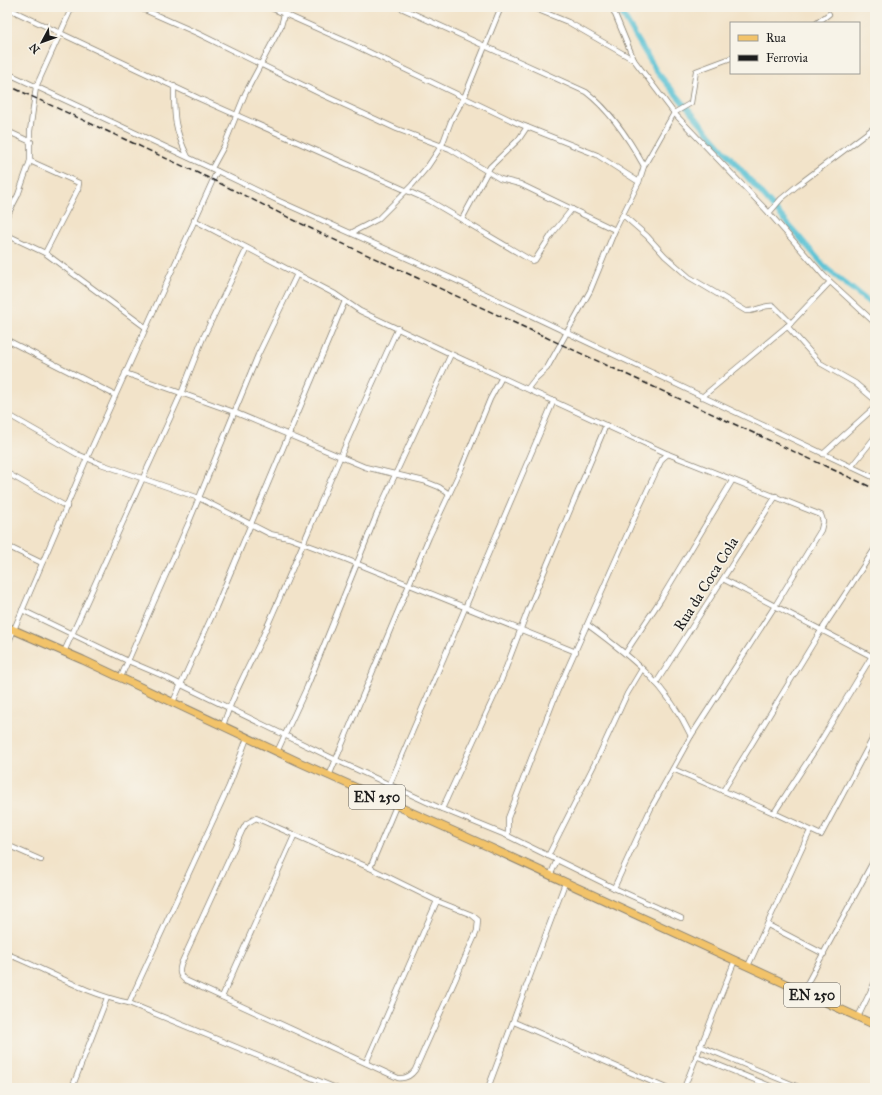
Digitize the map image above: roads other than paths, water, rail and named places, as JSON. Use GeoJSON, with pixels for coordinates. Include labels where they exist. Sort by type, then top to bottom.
{"type":"FeatureCollection","features":[{"type":"Feature","properties":{"kind":"main road","name":"EN 250"},"geometry":{"type":"LineString","coordinates":[[10,629],[64,652],[329,776],[875,1025]]}},
{"type":"Feature","properties":{"kind":"street"},"geometry":{"type":"LineString","coordinates":[[7,216],[18,195],[30,161],[32,111],[36,87],[72,7]]}},
{"type":"Feature","properties":{"kind":"street"},"geometry":{"type":"LineString","coordinates":[[138,7],[398,129],[442,145],[500,179],[520,184],[615,230]]}},
{"type":"Feature","properties":{"kind":"street"},"geometry":{"type":"LineString","coordinates":[[269,7],[527,127],[597,155],[639,182]]}},
{"type":"Feature","properties":{"kind":"street"},"geometry":{"type":"LineString","coordinates":[[7,646],[10,629],[22,610],[87,458],[194,220],[245,94],[262,65],[281,26],[283,13],[286,7]]}},
{"type":"Feature","properties":{"kind":"street"},"geometry":{"type":"LineString","coordinates":[[399,7],[586,92],[604,108],[621,130],[644,166]]}},
{"type":"Feature","properties":{"kind":"street"},"geometry":{"type":"LineString","coordinates":[[353,232],[378,219],[407,191],[428,166],[442,145],[451,120],[464,98],[501,7]]}},
{"type":"Feature","properties":{"kind":"street"},"geometry":{"type":"LineString","coordinates":[[531,7],[568,22],[601,39],[634,60]]}},
{"type":"Feature","properties":{"kind":"street"},"geometry":{"type":"LineString","coordinates":[[612,7],[634,60],[674,113],[769,213],[830,282],[875,323]]}},
{"type":"Feature","properties":{"kind":"street"},"geometry":{"type":"LineString","coordinates":[[7,8],[237,115],[407,191],[462,219],[534,261],[552,234],[572,210]]}},
{"type":"Feature","properties":{"kind":"street"},"geometry":{"type":"LineString","coordinates":[[818,22],[829,14]]}},
{"type":"Feature","properties":{"kind":"street"},"geometry":{"type":"LineString","coordinates":[[528,388],[547,368],[590,291],[615,230],[639,182],[644,166],[674,113],[691,103],[694,74],[697,70],[730,58]]}},
{"type":"Feature","properties":{"kind":"street"},"geometry":{"type":"LineString","coordinates":[[7,73],[215,169],[279,201],[353,232],[875,478]]}},
{"type":"Feature","properties":{"kind":"street"},"geometry":{"type":"LineString","coordinates":[[174,86],[174,121],[178,137],[188,157]]}},
{"type":"Feature","properties":{"kind":"street"},"geometry":{"type":"LineString","coordinates":[[462,219],[490,166],[519,139],[527,127]]}},
{"type":"Feature","properties":{"kind":"street"},"geometry":{"type":"LineString","coordinates":[[769,213],[783,197],[875,127]]}},
{"type":"Feature","properties":{"kind":"street"},"geometry":{"type":"LineString","coordinates":[[7,131],[31,142]]}},
{"type":"Feature","properties":{"kind":"street"},"geometry":{"type":"LineString","coordinates":[[30,161],[79,184],[45,253]]}},
{"type":"Feature","properties":{"kind":"street"},"geometry":{"type":"LineString","coordinates":[[623,215],[647,236],[665,256],[700,285],[746,311],[753,311],[765,306],[774,306],[820,363],[855,384],[875,400]]}},
{"type":"Feature","properties":{"kind":"street"},"geometry":{"type":"LineString","coordinates":[[194,220],[297,274],[360,311],[451,354],[528,388],[668,454],[732,481],[776,496],[821,515],[823,521],[821,530],[775,606],[691,736],[651,808],[614,888]]}},
{"type":"Feature","properties":{"kind":"street"},"geometry":{"type":"LineString","coordinates":[[7,235],[45,253],[145,327]]}},
{"type":"Feature","properties":{"kind":"street"},"geometry":{"type":"LineString","coordinates":[[64,652],[181,394],[202,338],[247,248]]}},
{"type":"Feature","properties":{"kind":"street"},"geometry":{"type":"LineString","coordinates":[[120,678],[199,498],[258,355],[297,274]]}},
{"type":"Feature","properties":{"kind":"street"},"geometry":{"type":"LineString","coordinates":[[702,397],[789,324],[830,282]]}},
{"type":"Feature","properties":{"kind":"street"},"geometry":{"type":"LineString","coordinates":[[173,702],[216,607],[345,301]]}},
{"type":"Feature","properties":{"kind":"street"},"geometry":{"type":"LineString","coordinates":[[223,726],[228,708],[262,638],[398,328]]}},
{"type":"Feature","properties":{"kind":"street"},"geometry":{"type":"LineString","coordinates":[[7,340],[115,395]]}},
{"type":"Feature","properties":{"kind":"street"},"geometry":{"type":"LineString","coordinates":[[277,752],[307,687],[356,564],[451,354]]}},
{"type":"Feature","properties":{"kind":"street"},"geometry":{"type":"LineString","coordinates":[[125,373],[234,412],[365,467],[424,481],[449,494]]}},
{"type":"Feature","properties":{"kind":"street"},"geometry":{"type":"LineString","coordinates":[[329,776],[490,399],[502,377]]}},
{"type":"Feature","properties":{"kind":"street"},"geometry":{"type":"LineString","coordinates":[[383,800],[554,400]]}},
{"type":"Feature","properties":{"kind":"street"},"geometry":{"type":"LineString","coordinates":[[823,454],[875,406]]}},
{"type":"Feature","properties":{"kind":"street"},"geometry":{"type":"LineString","coordinates":[[7,414],[50,440],[87,458],[142,479],[199,498],[270,534],[303,543],[576,652]]}},
{"type":"Feature","properties":{"kind":"street"},"geometry":{"type":"LineString","coordinates":[[442,809],[477,737],[522,630],[528,610],[552,550],[606,424]]}},
{"type":"Feature","properties":{"kind":"street"},"geometry":{"type":"LineString","coordinates":[[851,467],[875,437]]}},
{"type":"Feature","properties":{"kind":"street"},"geometry":{"type":"LineString","coordinates":[[508,836],[508,818],[521,780],[638,510],[662,459],[668,454]]}},
{"type":"Feature","properties":{"kind":"street"},"geometry":{"type":"LineString","coordinates":[[7,473],[67,507]]}},
{"type":"Feature","properties":{"kind":"street"},"geometry":{"type":"LineString","coordinates":[[626,652],[661,599],[732,481]]}},
{"type":"Feature","properties":{"kind":"street","name":"Rua da Coca Cola"},"geometry":{"type":"LineString","coordinates":[[656,683],[776,496]]}},
{"type":"Feature","properties":{"kind":"street"},"geometry":{"type":"LineString","coordinates":[[7,546],[42,563]]}},
{"type":"Feature","properties":{"kind":"street"},"geometry":{"type":"LineString","coordinates":[[723,791],[822,630],[874,550]]}},
{"type":"Feature","properties":{"kind":"street"},"geometry":{"type":"LineString","coordinates":[[723,579],[874,657]]}},
{"type":"Feature","properties":{"kind":"street"},"geometry":{"type":"LineString","coordinates":[[22,610],[336,760],[442,809],[508,836],[614,888],[681,918]]}},
{"type":"Feature","properties":{"kind":"street"},"geometry":{"type":"LineString","coordinates":[[588,625],[626,652],[656,683],[673,702],[691,736]]}},
{"type":"Feature","properties":{"kind":"street"},"geometry":{"type":"LineString","coordinates":[[774,813],[874,657],[875,650]]}},
{"type":"Feature","properties":{"kind":"street"},"geometry":{"type":"LineString","coordinates":[[548,856],[599,755],[627,694],[642,668]]}},
{"type":"Feature","properties":{"kind":"street"},"geometry":{"type":"LineString","coordinates":[[673,769],[774,813],[819,835],[823,834],[875,734]]}},
{"type":"Feature","properties":{"kind":"street"},"geometry":{"type":"LineString","coordinates":[[129,1003],[229,786],[247,738]]}},
{"type":"Feature","properties":{"kind":"street"},"geometry":{"type":"LineString","coordinates":[[370,868],[396,806]]}},
{"type":"Feature","properties":{"kind":"street"},"geometry":{"type":"LineString","coordinates":[[260,818],[294,836],[370,868],[437,901],[476,918],[479,923],[477,931],[413,1073],[405,1078],[398,1078],[185,980],[180,974],[182,964],[200,922],[246,824],[252,819],[260,818]]}},
{"type":"Feature","properties":{"kind":"street"},"geometry":{"type":"LineString","coordinates":[[748,966],[810,831]]}},
{"type":"Feature","properties":{"kind":"street"},"geometry":{"type":"LineString","coordinates":[[222,997],[294,836]]}},
{"type":"Feature","properties":{"kind":"street"},"geometry":{"type":"LineString","coordinates":[[7,845],[41,860]]}},
{"type":"Feature","properties":{"kind":"street"},"geometry":{"type":"LineString","coordinates":[[803,991],[875,858]]}},
{"type":"Feature","properties":{"kind":"street"},"geometry":{"type":"LineString","coordinates":[[550,876],[557,860]]}},
{"type":"Feature","properties":{"kind":"street"},"geometry":{"type":"LineString","coordinates":[[488,1088],[566,883]]}},
{"type":"Feature","properties":{"kind":"street"},"geometry":{"type":"LineString","coordinates":[[366,1062],[437,901]]}},
{"type":"Feature","properties":{"kind":"street"},"geometry":{"type":"LineString","coordinates":[[768,925],[824,954]]}},
{"type":"Feature","properties":{"kind":"street"},"geometry":{"type":"LineString","coordinates":[[7,954],[107,998],[129,1003],[336,1088]]}},
{"type":"Feature","properties":{"kind":"street"},"geometry":{"type":"LineString","coordinates":[[684,1088],[735,960]]}},
{"type":"Feature","properties":{"kind":"street"},"geometry":{"type":"LineString","coordinates":[[858,1016],[875,982]]}},
{"type":"Feature","properties":{"kind":"street"},"geometry":{"type":"LineString","coordinates":[[72,1088],[107,998]]}},
{"type":"Feature","properties":{"kind":"street"},"geometry":{"type":"LineString","coordinates":[[514,1022],[666,1088]]}},
{"type":"Feature","properties":{"kind":"street"},"geometry":{"type":"LineString","coordinates":[[700,1046],[801,1088]]}},
{"type":"Feature","properties":{"kind":"street"},"geometry":{"type":"LineString","coordinates":[[696,1056],[775,1088]]}},
{"type":"Feature","properties":{"kind":"waterway"},"geometry":{"type":"LineString","coordinates":[[618,7],[657,72],[703,126],[827,269],[875,307]]}},
{"type":"Feature","properties":{"kind":"railway"},"geometry":{"type":"LineString","coordinates":[[7,85],[213,180],[322,234],[875,489]]}}]}
